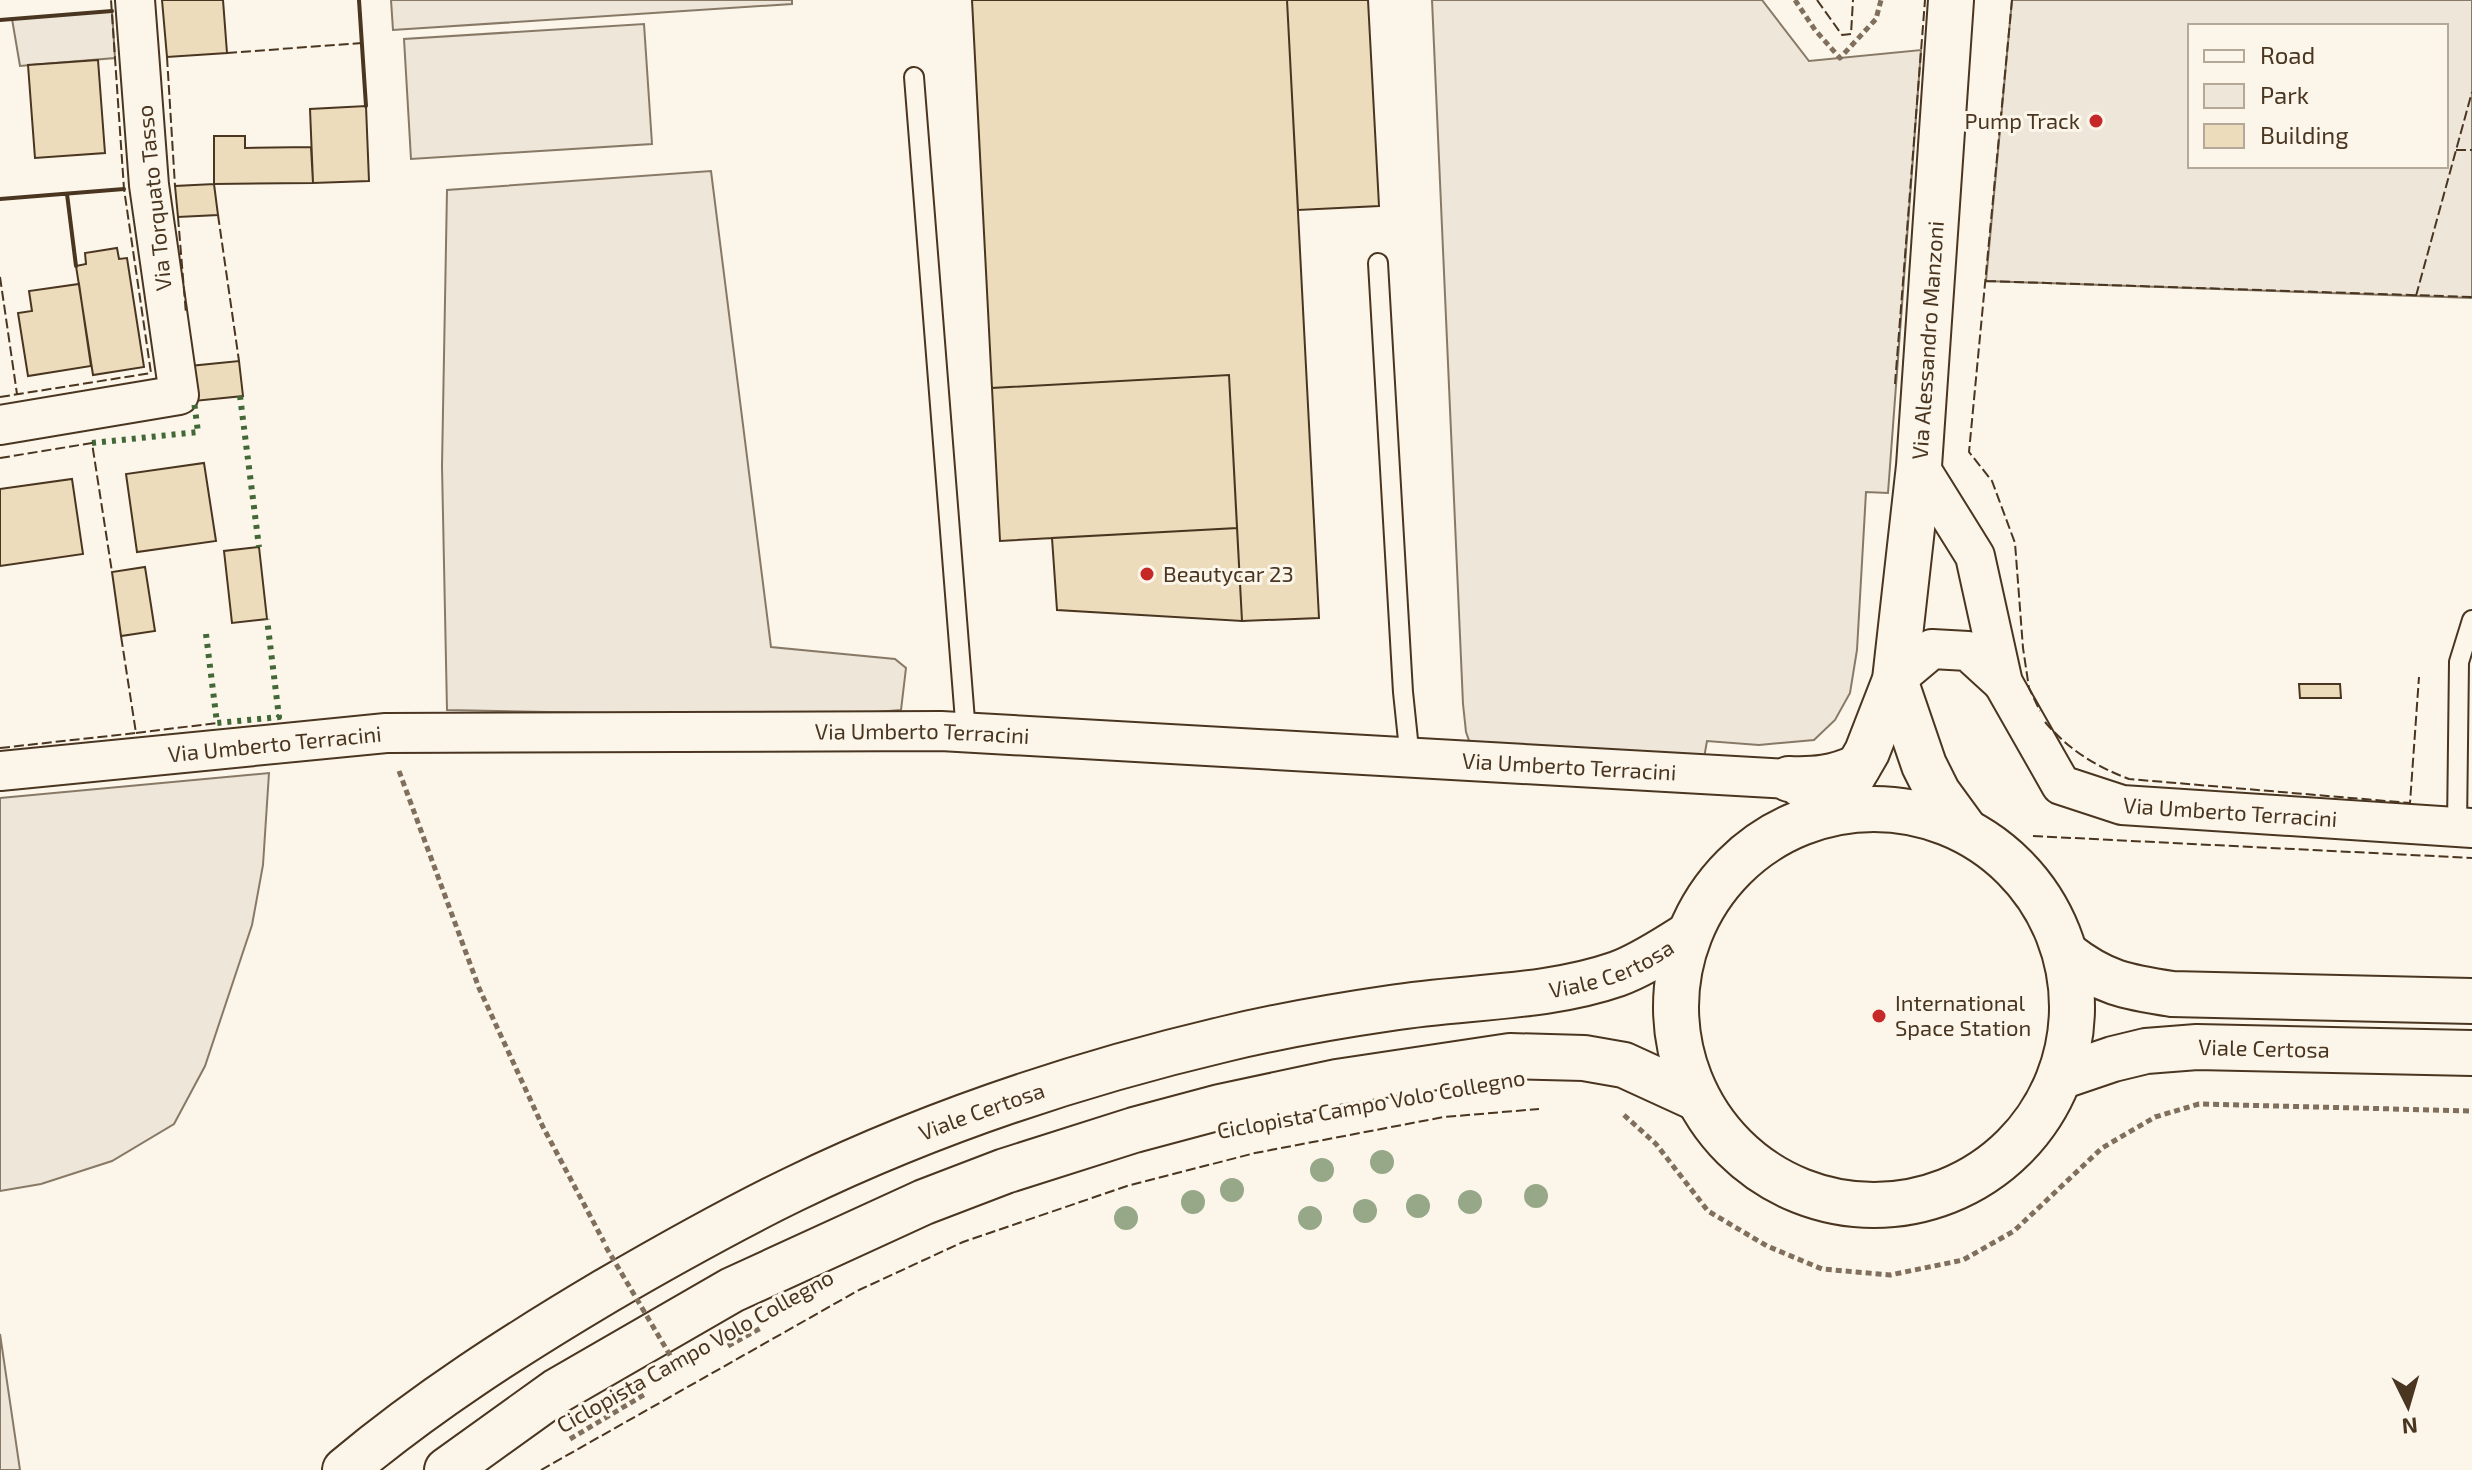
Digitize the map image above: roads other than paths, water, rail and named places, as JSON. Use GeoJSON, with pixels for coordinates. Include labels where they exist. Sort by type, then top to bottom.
{"type":"FeatureCollection","features":[{"type":"Feature","properties":{"kind":"main road","name":"Via Alessandro Manzoni"},"geometry":{"type":"LineString","coordinates":[[1832,812],[1867,752],[1895,680],[1919,466],[1951,0]]}},
{"type":"Feature","properties":{"kind":"main road","name":"Via Alessandro Manzoni"},"geometry":{"type":"LineString","coordinates":[[1895,680],[1924,765],[1938,793],[1965,830]]}},
{"type":"Feature","properties":{"kind":"main road"},"geometry":{"type":"LineString","coordinates":[[1789,779],[1820,780],[1858,767]]}},
{"type":"Feature","properties":{"kind":"main road"},"geometry":{"type":"LineString","coordinates":[[1901,810],[1965,830],[2004,856],[2036,891],[2052,919],[2066,954],[2071,979],[2072,1029],[2060,1077],[2033,1127],[1992,1167],[1941,1194],[1885,1206],[1828,1201],[1775,1180],[1730,1145],[1696,1098],[1678,1045],[1675,989],[1688,935],[1711,892],[1744,855],[1786,829],[1832,812],[1901,810]]}},
{"type":"Feature","properties":{"kind":"main road","name":"Viale Certosa"},"geometry":{"type":"LineString","coordinates":[[345,1470],[389,1434],[521,1342],[700,1236],[797,1188],[958,1121],[1039,1091],[1227,1039],[1392,1008],[1526,992],[1617,974],[1653,957],[1688,935]]}},
{"type":"Feature","properties":{"kind":"main road"},"geometry":{"type":"LineString","coordinates":[[2066,954],[2090,972],[2125,987],[2172,994],[2472,1001]]}},
{"type":"Feature","properties":{"kind":"main road","name":"Viale Certosa"},"geometry":{"type":"LineString","coordinates":[[2060,1077],[2146,1051],[2197,1047],[2472,1053]]}},
{"type":"Feature","properties":{"kind":"main road"},"geometry":{"type":"LineString","coordinates":[[447,1470],[557,1391],[732,1290],[924,1202],[1005,1171],[1134,1130],[1220,1107],[1337,1082],[1510,1056],[1584,1058],[1624,1065],[1696,1098]]}},
{"type":"Feature","properties":{"kind":"street","name":"Via Torquato Tasso"},"geometry":{"type":"LineString","coordinates":[[0,425],[179,395],[149,185],[135,0]]}},
{"type":"Feature","properties":{"kind":"street","name":"Via Umberto Terracini"},"geometry":{"type":"LineString","coordinates":[[1919,466],[1975,556],[2003,683],[2061,785],[2122,805],[2464,828]]}},
{"type":"Feature","properties":{"kind":"street","name":"Via Umberto Terracini"},"geometry":{"type":"LineString","coordinates":[[1895,680],[1932,649],[1968,651],[2003,683]]}},
{"type":"Feature","properties":{"kind":"street","name":"Via Umberto Terracini"},"geometry":{"type":"LineString","coordinates":[[0,771],[386,733],[966,733],[1789,779]]}},
{"type":"Feature","properties":{"kind":"street"},"geometry":{"type":"LineString","coordinates":[[1789,779],[1832,812]]}},
{"type":"Feature","properties":{"kind":"lane"},"geometry":{"type":"LineString","coordinates":[[914,77],[966,733]]}},
{"type":"Feature","properties":{"kind":"lane"},"geometry":{"type":"LineString","coordinates":[[1378,263],[1403,692],[1410,759]]}},
{"type":"Feature","properties":{"kind":"lane"},"geometry":{"type":"LineString","coordinates":[[2464,828],[2459,662],[2472,620]]}},
{"type":"Feature","properties":{"kind":"place","name":"Pump Track"},"geometry":{"type":"Point","coordinates":[2096,121]}},
{"type":"Feature","properties":{"kind":"place","name":"Beautycar 23"},"geometry":{"type":"Point","coordinates":[1147,574]}},
{"type":"Feature","properties":{"kind":"place","name":"International Space Station"},"geometry":{"type":"Point","coordinates":[1879,1016]}}]}
